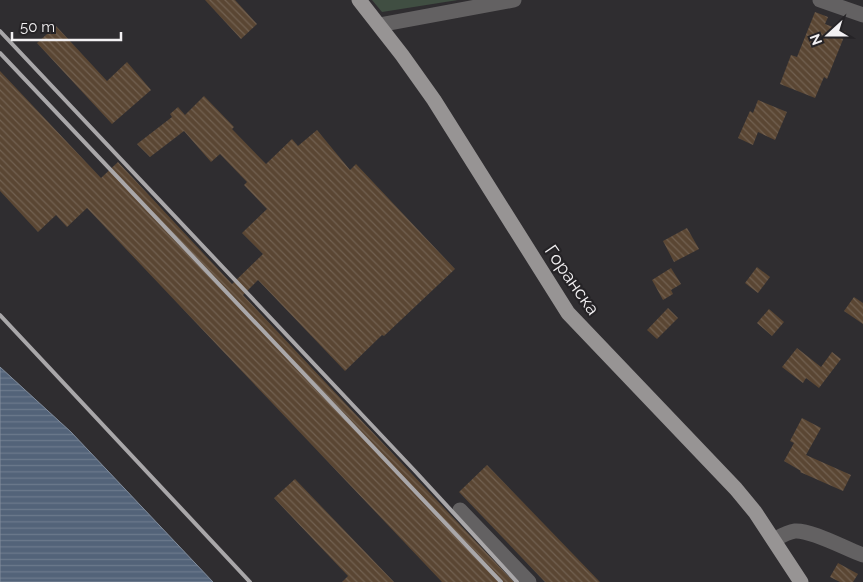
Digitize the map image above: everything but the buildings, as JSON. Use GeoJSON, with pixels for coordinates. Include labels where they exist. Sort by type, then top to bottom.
{"type":"FeatureCollection","features":[{"type":"Feature","properties":{"kind":"main road","name":"Горанска"},"geometry":{"type":"LineString","coordinates":[[359,0],[434,100],[568,312],[736,489],[774,540],[801,582]]}},
{"type":"Feature","properties":{"kind":"street"},"geometry":{"type":"LineString","coordinates":[[379,25],[514,0]]}},
{"type":"Feature","properties":{"kind":"street"},"geometry":{"type":"LineString","coordinates":[[820,0],[863,16]]}},
{"type":"Feature","properties":{"kind":"street"},"geometry":{"type":"LineString","coordinates":[[460,510],[529,582]]}},
{"type":"Feature","properties":{"kind":"street"},"geometry":{"type":"LineString","coordinates":[[774,540],[787,532],[798,531],[863,555]]}},
{"type":"Feature","properties":{"kind":"green space"},"geometry":{"type":"Polygon","coordinates":[[[372,0],[458,0],[382,12],[372,0]]]}},
{"type":"Feature","properties":{"kind":"water"},"geometry":{"type":"Polygon","coordinates":[[[0,367],[71,432],[213,582],[0,582],[0,367]]]}},
{"type":"Feature","properties":{"kind":"railway"},"geometry":{"type":"LineString","coordinates":[[0,31],[415,471],[517,582]]}},
{"type":"Feature","properties":{"kind":"railway"},"geometry":{"type":"LineString","coordinates":[[0,53],[501,582]]}},
{"type":"Feature","properties":{"kind":"railway"},"geometry":{"type":"LineString","coordinates":[[0,315],[250,582]]}}]}
